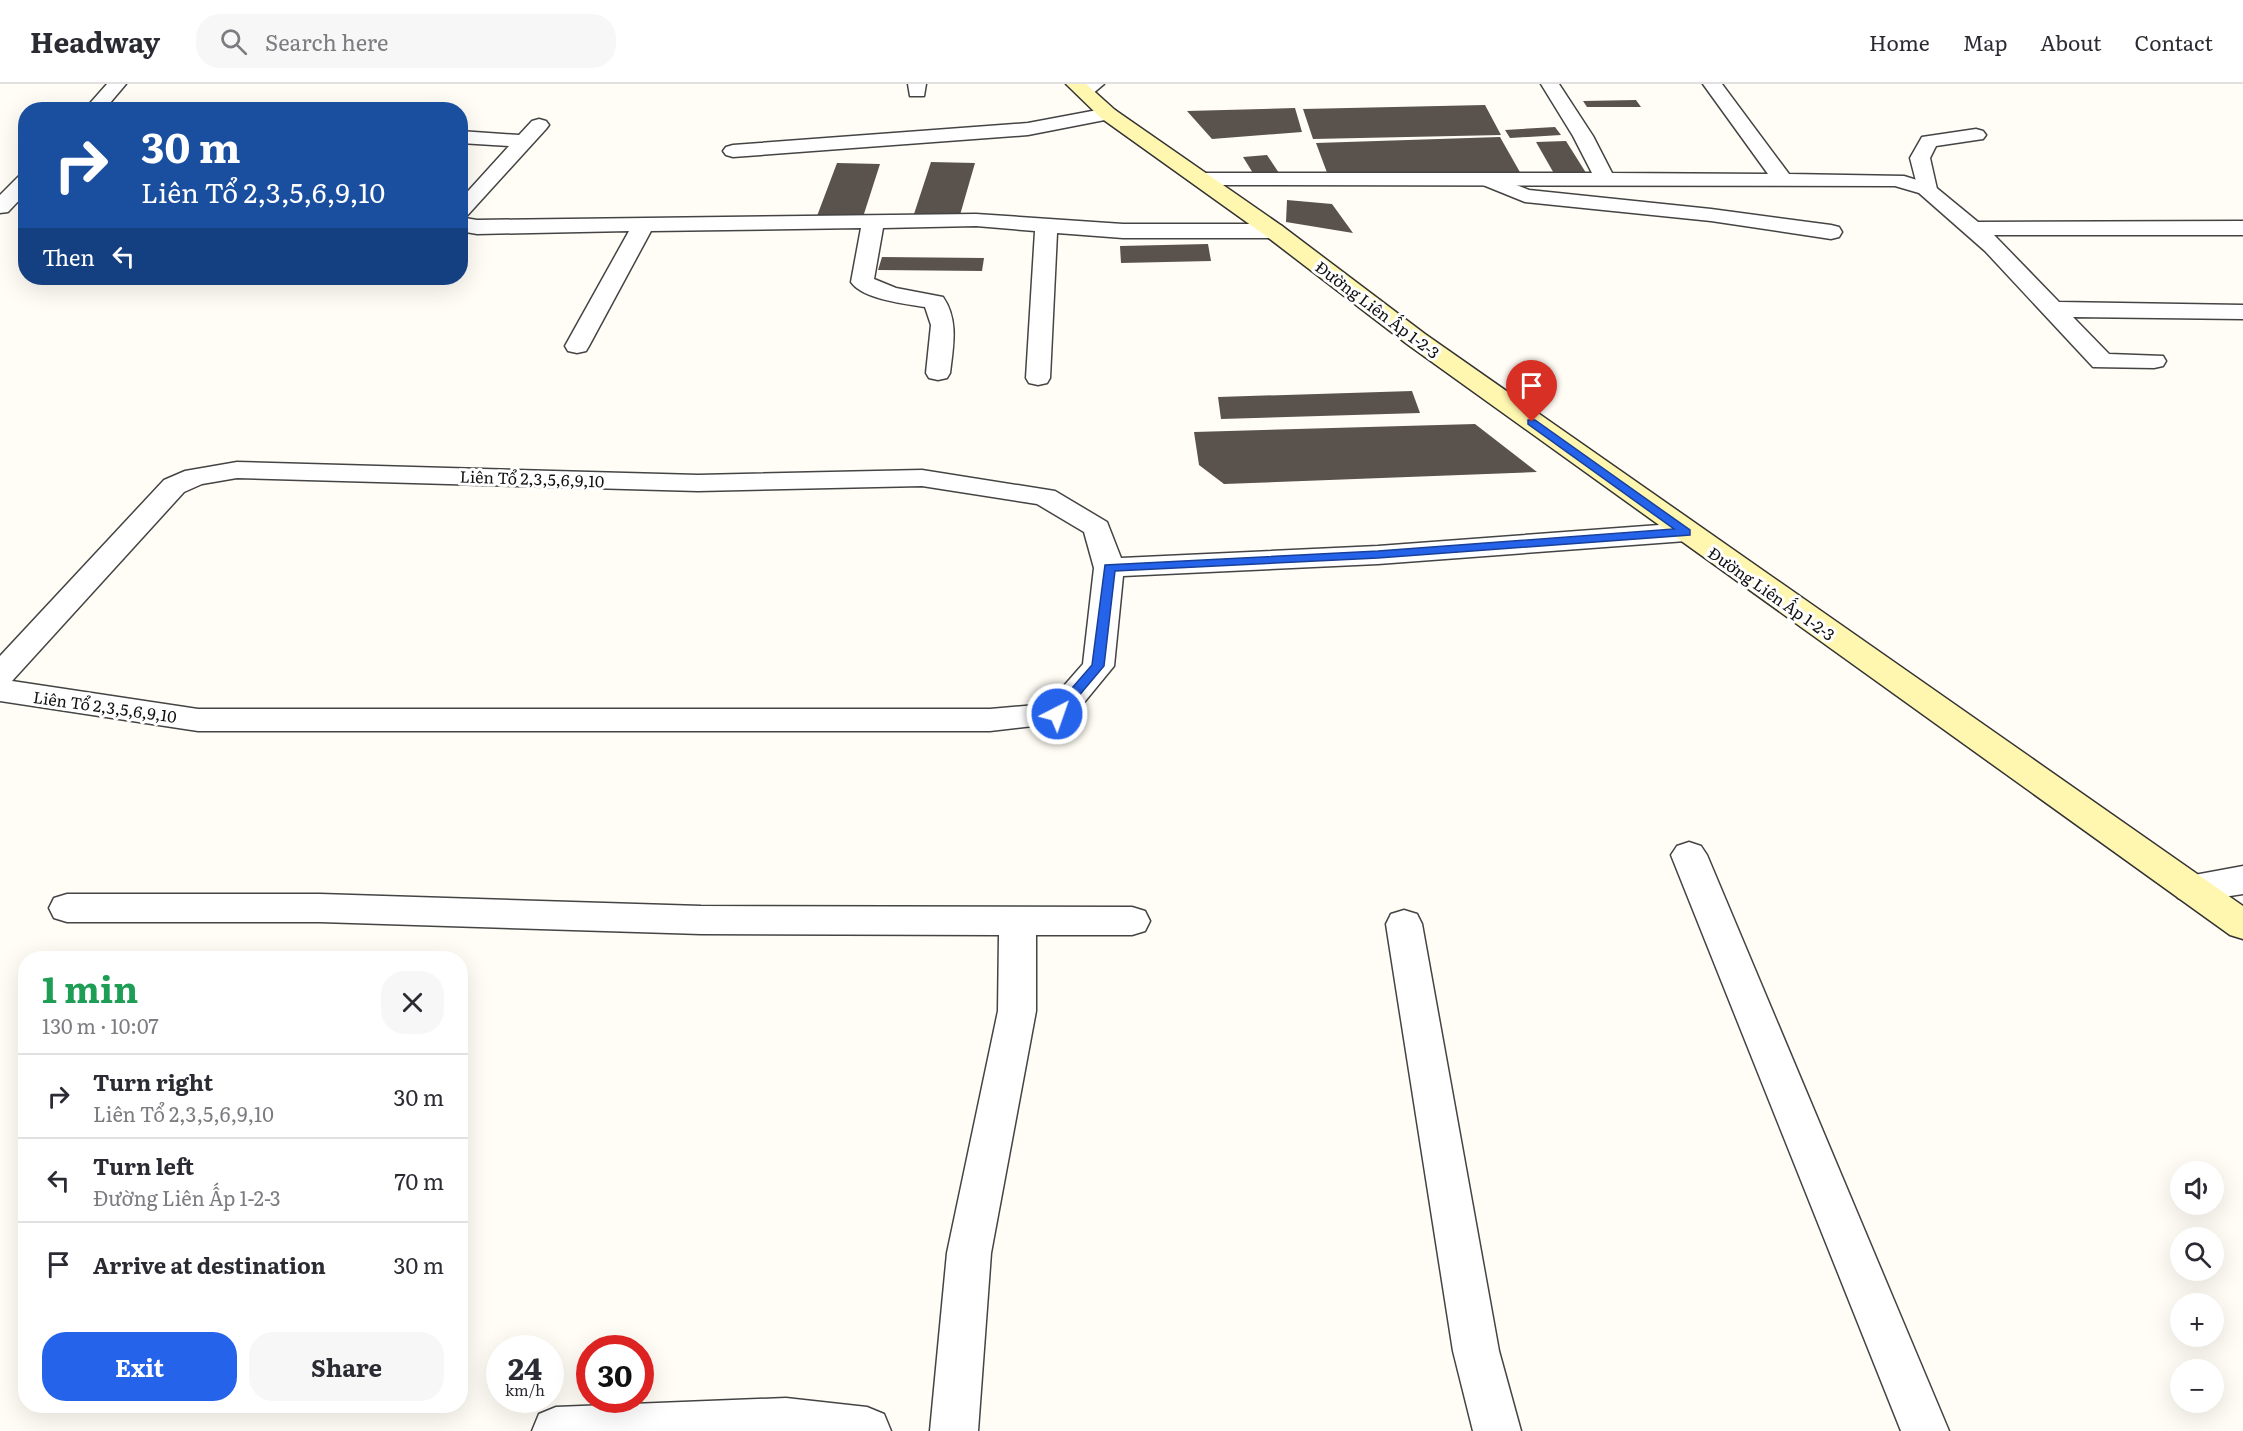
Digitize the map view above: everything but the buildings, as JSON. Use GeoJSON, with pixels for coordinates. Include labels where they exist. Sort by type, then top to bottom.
{"type":"FeatureCollection","features":[{"type":"Feature","properties":{"kind":"street"},"geometry":{"type":"LineString","coordinates":[[100,102],[117,84]]}},
{"type":"Feature","properties":{"kind":"street"},"geometry":{"type":"LineString","coordinates":[[1550,84],[1583,136],[1606,181]]}},
{"type":"Feature","properties":{"kind":"street"},"geometry":{"type":"LineString","coordinates":[[1712,84],[1782,179]]}},
{"type":"Feature","properties":{"kind":"street","name":"Đường Liên Ấp 1-2-3"},"geometry":{"type":"LineString","coordinates":[[1085,86],[1108,114],[1274,231],[1416,339],[2243,925]]}},
{"type":"Feature","properties":{"kind":"street"},"geometry":{"type":"LineString","coordinates":[[733,151],[1028,129],[1108,114]]}},
{"type":"Feature","properties":{"kind":"street"},"geometry":{"type":"LineString","coordinates":[[468,202],[539,125]]}},
{"type":"Feature","properties":{"kind":"street"},"geometry":{"type":"LineString","coordinates":[[1926,189],[1920,158],[1929,141],[1976,135]]}},
{"type":"Feature","properties":{"kind":"street"},"geometry":{"type":"LineString","coordinates":[[468,137],[525,141]]}},
{"type":"Feature","properties":{"kind":"street"},"geometry":{"type":"LineString","coordinates":[[1202,179],[1896,180],[1926,189],[1993,246],[2102,362],[2154,360]]}},
{"type":"Feature","properties":{"kind":"street"},"geometry":{"type":"LineString","coordinates":[[1490,181],[1525,196],[1594,205],[1711,215],[1831,231]]}},
{"type":"Feature","properties":{"kind":"street"},"geometry":{"type":"LineString","coordinates":[[0,207],[18,188]]}},
{"type":"Feature","properties":{"kind":"street"},"geometry":{"type":"LineString","coordinates":[[468,225],[873,223],[976,220],[1123,231],[1274,231]]}},
{"type":"Feature","properties":{"kind":"street"},"geometry":{"type":"LineString","coordinates":[[873,223],[862,282],[890,294],[935,302],[943,325],[938,373]]}},
{"type":"Feature","properties":{"kind":"street"},"geometry":{"type":"LineString","coordinates":[[577,346],[643,225]]}},
{"type":"Feature","properties":{"kind":"street"},"geometry":{"type":"LineString","coordinates":[[1038,378],[1046,225]]}},
{"type":"Feature","properties":{"kind":"street"},"geometry":{"type":"LineString","coordinates":[[1973,229],[2243,228]]}},
{"type":"Feature","properties":{"kind":"street"},"geometry":{"type":"LineString","coordinates":[[2051,309],[2174,313],[2243,312]]}},
{"type":"Feature","properties":{"kind":"street","name":"Liên Tổ 2,3,5,6,9,10"},"geometry":{"type":"LineString","coordinates":[[0,675],[174,486],[195,477],[237,470],[698,483],[922,478],[1045,497],[1097,528],[1109,568],[1098,666],[1057,714],[990,720],[198,720],[0,690]]}},
{"type":"Feature","properties":{"kind":"street"},"geometry":{"type":"LineString","coordinates":[[1109,568],[1378,555],[1686,532]]}},
{"type":"Feature","properties":{"kind":"street"},"geometry":{"type":"LineString","coordinates":[[1689,855],[1925,1431]]}},
{"type":"Feature","properties":{"kind":"street"},"geometry":{"type":"LineString","coordinates":[[2191,888],[2243,880]]}},
{"type":"Feature","properties":{"kind":"street"},"geometry":{"type":"LineString","coordinates":[[67,908],[320,908],[701,920],[1132,921]]}},
{"type":"Feature","properties":{"kind":"street"},"geometry":{"type":"LineString","coordinates":[[954,1431],[969,1253],[1017,1011],[1018,921]]}},
{"type":"Feature","properties":{"kind":"street"},"geometry":{"type":"LineString","coordinates":[[1404,924],[1476,1351],[1497,1431]]}},
{"type":"Feature","properties":{"kind":"street"},"geometry":{"type":"LineString","coordinates":[[556,1431],[786,1422],[867,1431]]}},
{"type":"Feature","properties":{"kind":"route"},"geometry":{"type":"LineString","coordinates":[[1057,714],[1098,666],[1109,568],[1378,555],[1686,532],[1532,422]]}}]}
